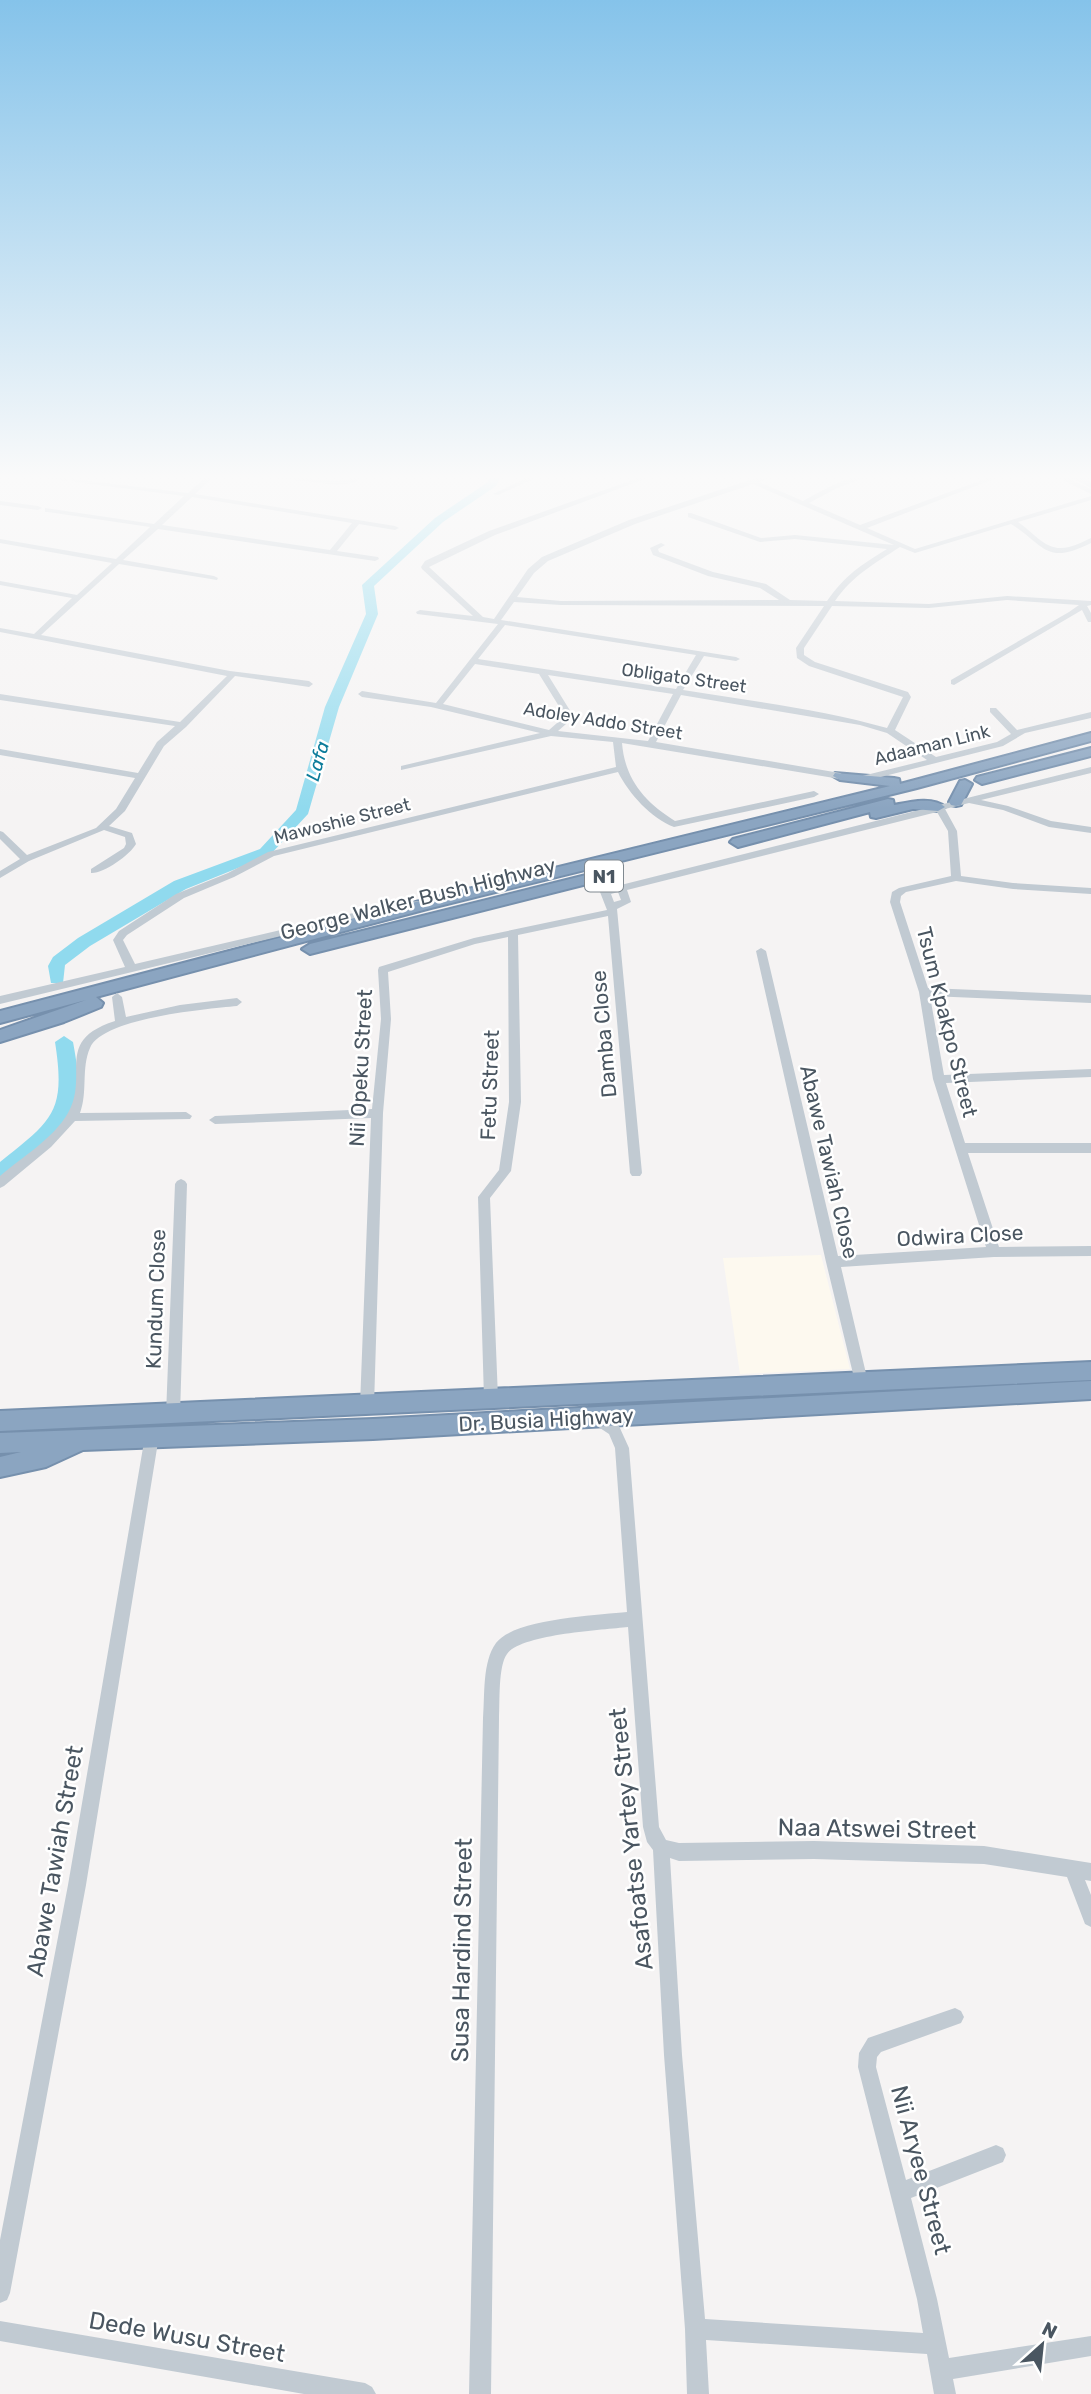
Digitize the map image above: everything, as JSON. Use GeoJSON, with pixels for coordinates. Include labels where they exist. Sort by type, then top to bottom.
{"type":"FeatureCollection","features":[{"type":"Feature","properties":{"kind":"highway","name":"George Walker Bush Highway"},"geometry":{"type":"LineString","coordinates":[[0,1017],[431,903],[1091,737]]}},
{"type":"Feature","properties":{"kind":"highway","name":"George Walker Bush Highway"},"geometry":{"type":"LineString","coordinates":[[0,1026],[833,819],[963,796],[1091,752]]}},
{"type":"Feature","properties":{"kind":"highway"},"geometry":{"type":"LineString","coordinates":[[840,775],[892,782],[1000,757],[1025,755]]}},
{"type":"Feature","properties":{"kind":"highway"},"geometry":{"type":"LineString","coordinates":[[840,775],[850,785],[853,799]]}},
{"type":"Feature","properties":{"kind":"highway"},"geometry":{"type":"LineString","coordinates":[[833,819],[859,818],[913,805],[938,807]]}},
{"type":"Feature","properties":{"kind":"highway","name":"N1"},"geometry":{"type":"LineString","coordinates":[[0,1008],[230,957]]}},
{"type":"Feature","properties":{"kind":"highway"},"geometry":{"type":"LineString","coordinates":[[0,1036],[99,1002]]}},
{"type":"Feature","properties":{"kind":"highway","name":"Dr. Busia Highway"},"geometry":{"type":"LineString","coordinates":[[0,1421],[1091,1371]]}},
{"type":"Feature","properties":{"kind":"highway","name":"Dr. Busia Highway"},"geometry":{"type":"LineString","coordinates":[[0,1443],[596,1418],[1091,1390]]}},
{"type":"Feature","properties":{"kind":"highway"},"geometry":{"type":"LineString","coordinates":[[0,1467],[46,1457],[81,1441]]}},
{"type":"Feature","properties":{"kind":"street"},"geometry":{"type":"LineString","coordinates":[[15,586],[77,597]]}},
{"type":"Feature","properties":{"kind":"street"},"geometry":{"type":"LineString","coordinates":[[36,636],[89,586]]}},
{"type":"Feature","properties":{"kind":"street"},"geometry":{"type":"LineString","coordinates":[[445,586],[481,619]]}},
{"type":"Feature","properties":{"kind":"street"},"geometry":{"type":"LineString","coordinates":[[438,705],[472,661],[521,586]]}},
{"type":"Feature","properties":{"kind":"street"},"geometry":{"type":"LineString","coordinates":[[762,586],[787,602]]}},
{"type":"Feature","properties":{"kind":"street"},"geometry":{"type":"LineString","coordinates":[[843,586],[800,648],[800,656],[812,664],[905,694],[907,697],[890,732],[935,761]]}},
{"type":"Feature","properties":{"kind":"street"},"geometry":{"type":"LineString","coordinates":[[511,599],[561,603],[787,602],[950,606],[1007,598],[1086,604]]}},
{"type":"Feature","properties":{"kind":"street"},"geometry":{"type":"LineString","coordinates":[[1086,604],[1091,620]]}},
{"type":"Feature","properties":{"kind":"street"},"geometry":{"type":"LineString","coordinates":[[954,682],[1086,604]]}},
{"type":"Feature","properties":{"kind":"street"},"geometry":{"type":"LineString","coordinates":[[420,612],[736,659]]}},
{"type":"Feature","properties":{"kind":"street"},"geometry":{"type":"LineString","coordinates":[[0,630],[230,673],[309,684]]}},
{"type":"Feature","properties":{"kind":"street"},"geometry":{"type":"LineString","coordinates":[[651,744],[701,654]]}},
{"type":"Feature","properties":{"kind":"street","name":"Obligato Street"},"geometry":{"type":"LineString","coordinates":[[472,661],[769,706],[861,723],[890,732]]}},
{"type":"Feature","properties":{"kind":"street"},"geometry":{"type":"LineString","coordinates":[[0,875],[26,859],[84,838],[103,827],[120,811],[160,744],[183,725],[231,676],[230,673]]}},
{"type":"Feature","properties":{"kind":"street"},"geometry":{"type":"LineString","coordinates":[[404,768],[551,733],[570,717],[543,673]]}},
{"type":"Feature","properties":{"kind":"street","name":"Adoley Addo Street"},"geometry":{"type":"LineString","coordinates":[[362,694],[438,705],[551,733],[651,744],[840,775]]}},
{"type":"Feature","properties":{"kind":"street"},"geometry":{"type":"LineString","coordinates":[[0,697],[183,725]]}},
{"type":"Feature","properties":{"kind":"street","name":"Adaaman Link"},"geometry":{"type":"LineString","coordinates":[[861,779],[1000,744],[1016,734],[993,710]]}},
{"type":"Feature","properties":{"kind":"street"},"geometry":{"type":"LineString","coordinates":[[1016,734],[1091,715]]}},
{"type":"Feature","properties":{"kind":"street"},"geometry":{"type":"LineString","coordinates":[[617,740],[621,769],[644,801],[659,816],[674,824],[814,794]]}},
{"type":"Feature","properties":{"kind":"street"},"geometry":{"type":"LineString","coordinates":[[0,752],[142,776]]}},
{"type":"Feature","properties":{"kind":"street","name":"Mawoshie Street"},"geometry":{"type":"LineString","coordinates":[[131,968],[118,940],[124,933],[180,896],[231,875],[271,854],[621,769]]}},
{"type":"Feature","properties":{"kind":"street"},"geometry":{"type":"LineString","coordinates":[[612,910],[626,902],[622,888],[938,807],[963,796],[1091,771]]}},
{"type":"Feature","properties":{"kind":"street"},"geometry":{"type":"LineString","coordinates":[[963,796],[1049,824],[1091,830]]}},
{"type":"Feature","properties":{"kind":"street"},"geometry":{"type":"LineString","coordinates":[[938,807],[948,816],[952,825],[956,878],[1013,886],[1091,891]]}},
{"type":"Feature","properties":{"kind":"street"},"geometry":{"type":"LineString","coordinates":[[93,871],[128,850],[131,845],[132,839],[129,835],[103,827]]}},
{"type":"Feature","properties":{"kind":"street"},"geometry":{"type":"LineString","coordinates":[[0,834],[26,859]]}},
{"type":"Feature","properties":{"kind":"street","name":"Tsum Kpakpo Street"},"geometry":{"type":"LineString","coordinates":[[956,878],[903,890],[896,894],[895,902],[924,992],[939,1079],[994,1252]]}},
{"type":"Feature","properties":{"kind":"street","name":"Damba Close"},"geometry":{"type":"LineString","coordinates":[[622,888],[605,892],[612,910],[636,1174]]}},
{"type":"Feature","properties":{"kind":"street","name":"George Walker Bush Highway"},"geometry":{"type":"LineString","coordinates":[[0,1000],[381,909],[431,903]]}},
{"type":"Feature","properties":{"kind":"street","name":"Nii Opeku Street"},"geometry":{"type":"LineString","coordinates":[[367,1406],[377,1114],[386,1019],[383,970],[409,964],[446,949],[612,910]]}},
{"type":"Feature","properties":{"kind":"street","name":"Fetu Street"},"geometry":{"type":"LineString","coordinates":[[491,1398],[484,1197],[505,1171],[515,1102],[513,932]]}},
{"type":"Feature","properties":{"kind":"street","name":"Abawe Tawiah Close"},"geometry":{"type":"LineString","coordinates":[[761,951],[861,1382]]}},
{"type":"Feature","properties":{"kind":"street"},"geometry":{"type":"LineString","coordinates":[[924,992],[1091,999]]}},
{"type":"Feature","properties":{"kind":"street"},"geometry":{"type":"LineString","coordinates":[[117,998],[121,1023]]}},
{"type":"Feature","properties":{"kind":"street"},"geometry":{"type":"LineString","coordinates":[[0,1183],[60,1131],[72,1117],[78,1099],[86,1041],[121,1023],[169,1010],[237,1002]]}},
{"type":"Feature","properties":{"kind":"street"},"geometry":{"type":"LineString","coordinates":[[939,1079],[1091,1073]]}},
{"type":"Feature","properties":{"kind":"street"},"geometry":{"type":"LineString","coordinates":[[215,1120],[377,1114]]}},
{"type":"Feature","properties":{"kind":"street"},"geometry":{"type":"LineString","coordinates":[[72,1117],[186,1116]]}},
{"type":"Feature","properties":{"kind":"street"},"geometry":{"type":"LineString","coordinates":[[960,1148],[1091,1148]]}},
{"type":"Feature","properties":{"kind":"street","name":"Kundum Close"},"geometry":{"type":"LineString","coordinates":[[173,1415],[181,1184]]}},
{"type":"Feature","properties":{"kind":"street","name":"Odwira Close"},"geometry":{"type":"LineString","coordinates":[[832,1262],[994,1252],[1091,1251]]}},
{"type":"Feature","properties":{"kind":"street","name":"Asafoatse Yartey Street"},"geometry":{"type":"LineString","coordinates":[[596,1418],[614,1430],[622,1448],[652,1827],[653,1836],[661,1847],[698,2394]]}},
{"type":"Feature","properties":{"kind":"street","name":"Abawe Tawiah Street"},"geometry":{"type":"LineString","coordinates":[[0,2293],[77,1885],[152,1436]]}},
{"type":"Feature","properties":{"kind":"street","name":"Susa Hardind Street"},"geometry":{"type":"LineString","coordinates":[[480,2394],[491,1718],[498,1662],[506,1642],[525,1634],[635,1619]]}},
{"type":"Feature","properties":{"kind":"street","name":"Naa Atswei Street"},"geometry":{"type":"LineString","coordinates":[[661,1847],[678,1852],[814,1850],[984,1855],[1082,1871]]}},
{"type":"Feature","properties":{"kind":"street"},"geometry":{"type":"LineString","coordinates":[[1082,1871],[1091,1918]]}},
{"type":"Feature","properties":{"kind":"street","name":"Nii Aryee Street"},"geometry":{"type":"LineString","coordinates":[[945,2394],[942,2370],[900,2192],[867,2067],[869,2053],[875,2045],[955,2017]]}},
{"type":"Feature","properties":{"kind":"street"},"geometry":{"type":"LineString","coordinates":[[900,2192],[996,2155]]}},
{"type":"Feature","properties":{"kind":"street"},"geometry":{"type":"LineString","coordinates":[[695,2329],[936,2344]]}},
{"type":"Feature","properties":{"kind":"street","name":"Dede Wusu Street"},"geometry":{"type":"LineString","coordinates":[[0,2331],[365,2394]]}},
{"type":"Feature","properties":{"kind":"street"},"geometry":{"type":"LineString","coordinates":[[942,2370],[1091,2347]]}},
{"type":"Feature","properties":{"kind":"shaded area"},"geometry":{"type":"Polygon","coordinates":[[[821,1255],[850,1369],[740,1374],[723,1258],[821,1255]]]}},
{"type":"Feature","properties":{"kind":"waterway","name":"Lafa"},"geometry":{"type":"LineString","coordinates":[[57,979],[56,966],[59,961],[84,942],[180,885],[265,852],[303,811],[332,707],[372,614],[368,586]]}},
{"type":"Feature","properties":{"kind":"waterway"},"geometry":{"type":"LineString","coordinates":[[0,1172],[40,1138],[65,1107],[69,1083],[64,1042]]}}]}
